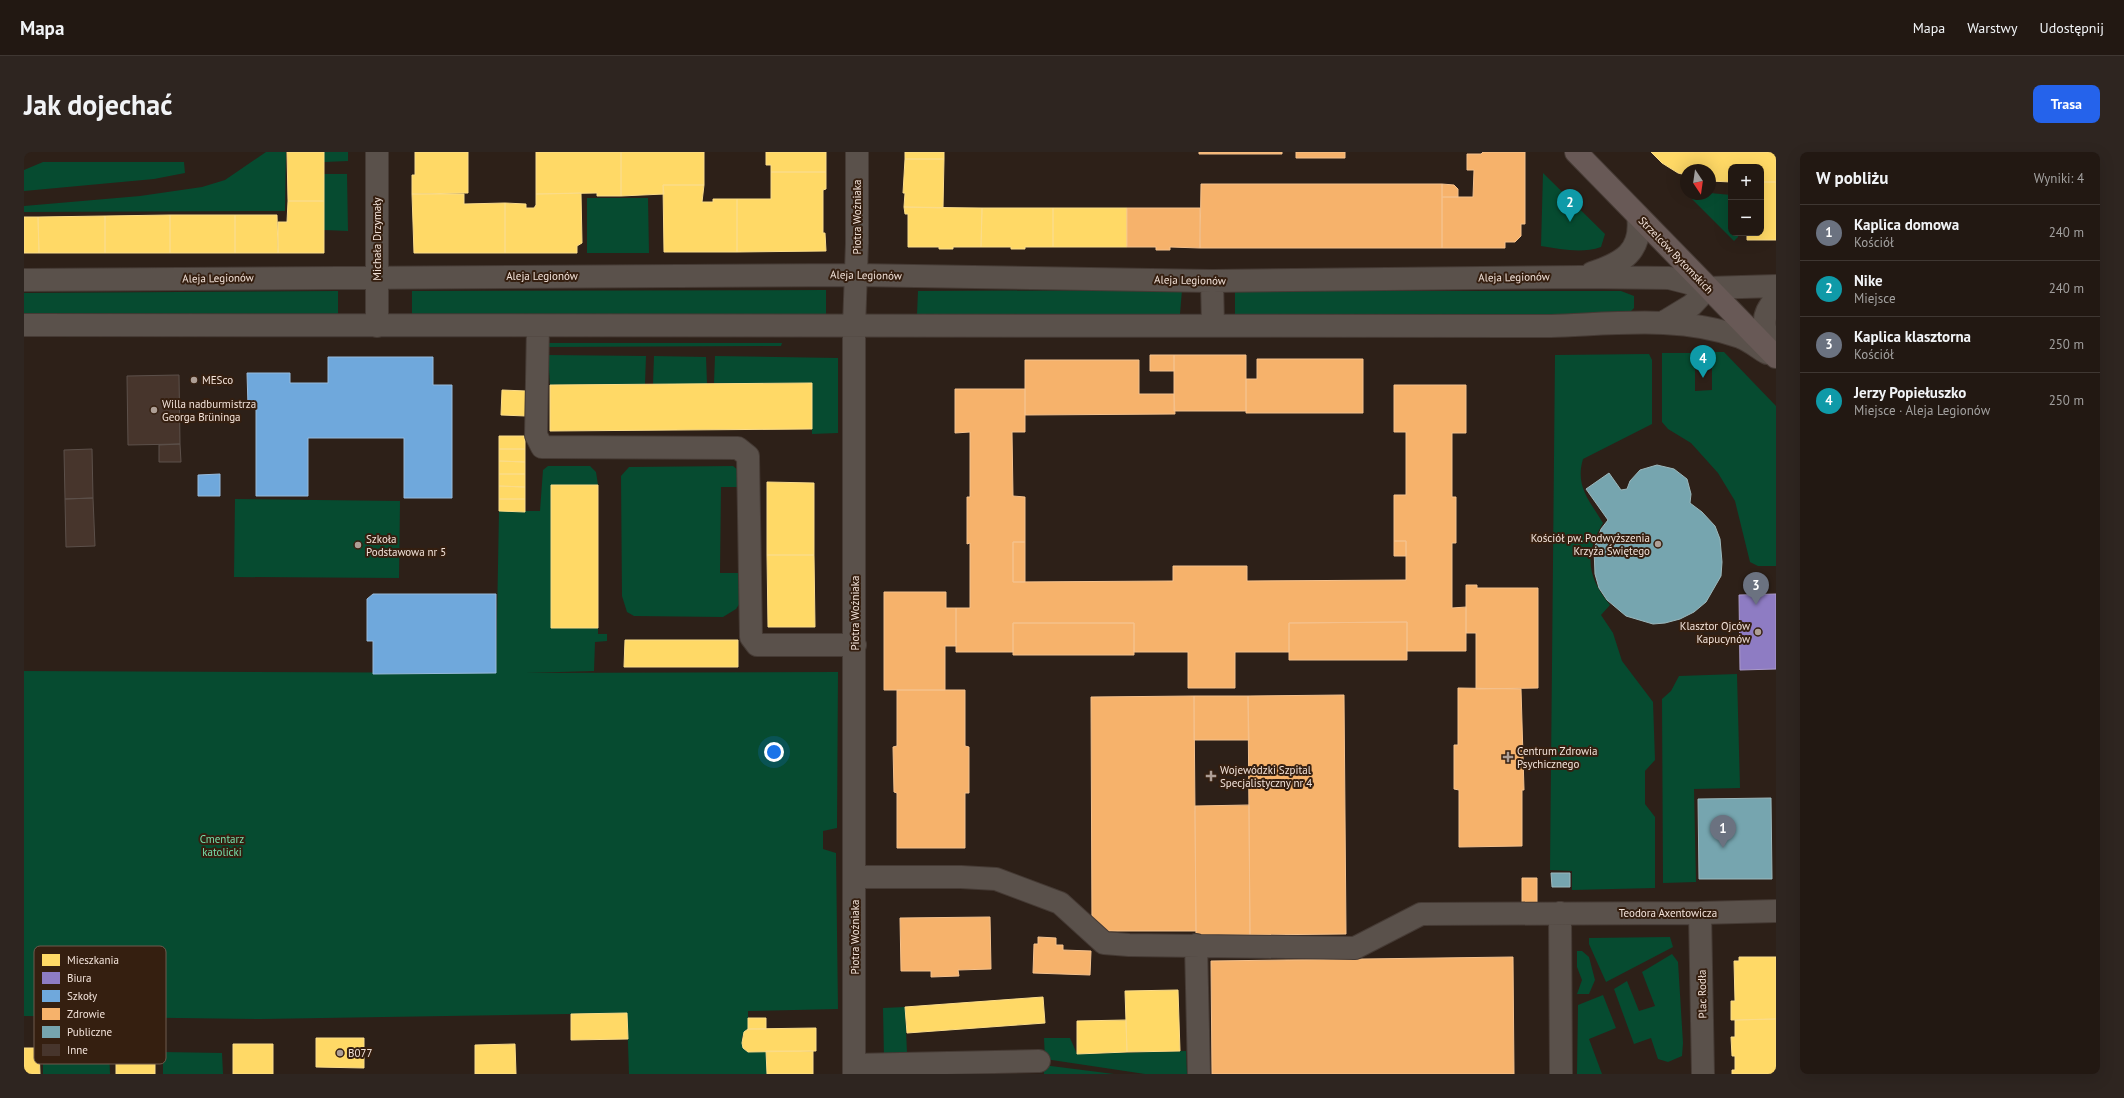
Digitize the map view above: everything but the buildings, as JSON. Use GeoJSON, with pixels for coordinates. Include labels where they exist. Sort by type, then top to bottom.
{"type":"FeatureCollection","features":[{"type":"Feature","properties":{"kind":"main road","name":"Strzelców Bytomskich"},"geometry":{"type":"LineString","coordinates":[[1576,152],[1776,358]]}},
{"type":"Feature","properties":{"kind":"street","name":"Michała Drzymały"},"geometry":{"type":"LineString","coordinates":[[377,152],[377,326]]}},
{"type":"Feature","properties":{"kind":"street","name":"Piotra Woźniaka"},"geometry":{"type":"LineString","coordinates":[[854,1069],[854,327],[857,152]]}},
{"type":"Feature","properties":{"kind":"street"},"geometry":{"type":"LineString","coordinates":[[1581,277],[1614,265],[1626,257],[1635,245],[1640,231],[1638,216]]}},
{"type":"Feature","properties":{"kind":"street","name":"Aleja Legionów"},"geometry":{"type":"LineString","coordinates":[[24,280],[376,276],[856,275],[1212,281],[1581,277],[1669,278],[1708,288],[1776,286]]}},
{"type":"Feature","properties":{"kind":"street"},"geometry":{"type":"LineString","coordinates":[[1212,281],[1213,325]]}},
{"type":"Feature","properties":{"kind":"street"},"geometry":{"type":"LineString","coordinates":[[1664,322],[1692,305],[1708,288]]}},
{"type":"Feature","properties":{"kind":"street"},"geometry":{"type":"LineString","coordinates":[[1776,299],[1771,304],[1764,318],[1765,333],[1776,354]]}},
{"type":"Feature","properties":{"kind":"street"},"geometry":{"type":"LineString","coordinates":[[24,325],[854,327],[1213,325],[1551,326],[1664,322],[1717,330],[1742,337],[1776,358]]}},
{"type":"Feature","properties":{"kind":"street"},"geometry":{"type":"LineString","coordinates":[[538,326],[536,435],[542,447],[738,448],[748,456],[751,637],[757,645],[855,645]]}},
{"type":"Feature","properties":{"kind":"street","name":"Teodora Axentowicza"},"geometry":{"type":"LineString","coordinates":[[855,877],[961,877],[996,879],[1060,903],[1104,943],[1354,948],[1421,914],[1700,913],[1776,911]]}},
{"type":"Feature","properties":{"kind":"street"},"geometry":{"type":"LineString","coordinates":[[1560,913],[1561,1074]]}},
{"type":"Feature","properties":{"kind":"street","name":"Plac Rodła"},"geometry":{"type":"LineString","coordinates":[[1700,913],[1703,1074]]}},
{"type":"Feature","properties":{"kind":"street"},"geometry":{"type":"LineString","coordinates":[[1196,945],[1200,1074]]}},
{"type":"Feature","properties":{"kind":"street"},"geometry":{"type":"LineString","coordinates":[[854,1069],[1039,1061]]}},
{"type":"Feature","properties":{"kind":"green space"},"geometry":{"type":"Polygon","coordinates":[[[266,152],[286,152],[285,211],[24,212],[24,206],[140,196],[202,187],[225,180],[266,152]]]}},
{"type":"Feature","properties":{"kind":"green space"},"geometry":{"type":"Polygon","coordinates":[[[324,152],[348,152],[348,161],[324,162],[324,152]]]}},
{"type":"Feature","properties":{"kind":"green space"},"geometry":{"type":"Polygon","coordinates":[[[43,162],[184,162],[185,173],[154,179],[24,191],[24,170],[43,162]]]}},
{"type":"Feature","properties":{"kind":"green space"},"geometry":{"type":"Polygon","coordinates":[[[1543,173],[1605,234],[1601,247],[1578,251],[1541,246],[1543,173]]]}},
{"type":"Feature","properties":{"kind":"green space"},"geometry":{"type":"Polygon","coordinates":[[[324,174],[347,174],[348,231],[324,230],[324,174]]]}},
{"type":"Feature","properties":{"kind":"green space"},"geometry":{"type":"Polygon","coordinates":[[[1716,194],[1728,195],[1728,235],[1693,200],[1716,200],[1716,194]]]}},
{"type":"Feature","properties":{"kind":"green space"},"geometry":{"type":"Polygon","coordinates":[[[587,198],[648,198],[649,253],[587,253],[587,198]]]}},
{"type":"Feature","properties":{"kind":"green space"},"geometry":{"type":"Polygon","coordinates":[[[1729,236],[1738,236],[1734,241],[1729,236]]]}},
{"type":"Feature","properties":{"kind":"green space"},"geometry":{"type":"Polygon","coordinates":[[[826,290],[826,314],[412,316],[412,291],[826,290]]]}},
{"type":"Feature","properties":{"kind":"green space"},"geometry":{"type":"Polygon","coordinates":[[[1182,290],[1180,314],[917,315],[918,291],[1182,290]]]}},
{"type":"Feature","properties":{"kind":"green space"},"geometry":{"type":"Polygon","coordinates":[[[338,291],[338,317],[24,318],[24,293],[338,291]]]}},
{"type":"Feature","properties":{"kind":"green space"},"geometry":{"type":"Polygon","coordinates":[[[1235,291],[1621,291],[1634,296],[1634,308],[1629,313],[1615,314],[1235,314],[1235,291]]]}},
{"type":"Feature","properties":{"kind":"green space"},"geometry":{"type":"Polygon","coordinates":[[[547,343],[782,343],[781,346],[547,347],[547,343]]]}},
{"type":"Feature","properties":{"kind":"green space"},"geometry":{"type":"Polygon","coordinates":[[[1712,352],[1724,352],[1776,406],[1776,566],[1758,566],[1750,562],[1735,501],[1718,473],[1691,443],[1668,429],[1662,422],[1662,353],[1695,353],[1695,391],[1712,390],[1712,352]]]}},
{"type":"Feature","properties":{"kind":"green space"},"geometry":{"type":"Polygon","coordinates":[[[1649,354],[1652,360],[1652,424],[1583,459],[1581,477],[1582,485],[1588,500],[1603,523],[1597,534],[1591,555],[1593,575],[1602,595],[1610,605],[1601,615],[1613,633],[1622,661],[1653,702],[1655,760],[1645,771],[1645,804],[1655,817],[1655,888],[1572,890],[1572,871],[1550,870],[1555,355],[1649,354]]]}},
{"type":"Feature","properties":{"kind":"green space"},"geometry":{"type":"Polygon","coordinates":[[[548,355],[646,356],[645,384],[550,385],[548,355]]]}},
{"type":"Feature","properties":{"kind":"green space"},"geometry":{"type":"Polygon","coordinates":[[[654,356],[706,357],[707,384],[653,384],[654,356]]]}},
{"type":"Feature","properties":{"kind":"green space"},"geometry":{"type":"Polygon","coordinates":[[[715,356],[838,358],[838,433],[812,434],[811,383],[714,383],[715,356]]]}},
{"type":"Feature","properties":{"kind":"green space","name":"Cmentarz katolicki"},"geometry":{"type":"Polygon","coordinates":[[[548,466],[590,466],[596,472],[598,485],[551,485],[551,628],[598,628],[598,634],[607,634],[607,641],[595,642],[594,671],[526,673],[838,672],[837,828],[823,831],[823,849],[836,853],[838,1009],[748,1011],[748,1029],[742,1037],[743,1048],[766,1051],[767,1074],[629,1074],[627,1013],[262,1019],[166,1018],[166,946],[34,946],[34,1016],[24,1016],[24,671],[496,673],[499,511],[540,511],[543,470],[548,466]]]}},
{"type":"Feature","properties":{"kind":"green space"},"geometry":{"type":"Polygon","coordinates":[[[733,466],[738,470],[741,487],[721,487],[720,573],[741,573],[740,603],[736,609],[723,617],[634,616],[627,612],[622,596],[621,476],[629,467],[733,466]]]}},
{"type":"Feature","properties":{"kind":"green space"},"geometry":{"type":"Polygon","coordinates":[[[235,499],[400,501],[399,578],[234,577],[235,499]]]}},
{"type":"Feature","properties":{"kind":"green space"},"geometry":{"type":"Polygon","coordinates":[[[1737,674],[1740,788],[1694,789],[1696,882],[1663,883],[1662,699],[1671,691],[1679,676],[1737,674]]]}},
{"type":"Feature","properties":{"kind":"green space"},"geometry":{"type":"Polygon","coordinates":[[[1670,937],[1673,947],[1606,982],[1589,944],[1589,938],[1670,937]]]}},
{"type":"Feature","properties":{"kind":"green space"},"geometry":{"type":"Polygon","coordinates":[[[1577,951],[1582,951],[1589,957],[1595,980],[1589,994],[1577,994],[1582,980],[1577,967],[1577,951]]]}},
{"type":"Feature","properties":{"kind":"green space"},"geometry":{"type":"Polygon","coordinates":[[[1672,954],[1678,962],[1683,1043],[1682,1056],[1668,1062],[1658,1059],[1651,1038],[1634,1044],[1614,989],[1627,981],[1639,1011],[1655,1006],[1642,972],[1672,954]]]}},
{"type":"Feature","properties":{"kind":"green space"},"geometry":{"type":"Polygon","coordinates":[[[1603,995],[1616,1028],[1589,1039],[1602,1074],[1577,1074],[1578,1005],[1603,995]]]}},
{"type":"Feature","properties":{"kind":"green space"},"geometry":{"type":"Polygon","coordinates":[[[905,1007],[907,1053],[903,1056],[884,1058],[883,1008],[905,1007]]]}},
{"type":"Feature","properties":{"kind":"green space"},"geometry":{"type":"Polygon","coordinates":[[[1044,1038],[1070,1038],[1077,1054],[1186,1051],[1187,1074],[1145,1074],[1045,1059],[1044,1038]]]}},
{"type":"Feature","properties":{"kind":"green space"},"geometry":{"type":"Polygon","coordinates":[[[166,1052],[222,1053],[223,1074],[163,1074],[163,1064],[166,1064],[166,1052]]]}},
{"type":"Feature","properties":{"kind":"green space"},"geometry":{"type":"Polygon","coordinates":[[[43,1064],[110,1064],[110,1074],[43,1074],[43,1064]]]}},
{"type":"Feature","properties":{"kind":"green space"},"geometry":{"type":"Polygon","coordinates":[[[1043,1065],[1114,1074],[1044,1074],[1043,1065]]]}},
{"type":"Feature","properties":{"kind":"place","name":"Nike"},"geometry":{"type":"Point","coordinates":[1570,222]}},
{"type":"Feature","properties":{"kind":"place","name":"Jerzy Popiełuszko"},"geometry":{"type":"Point","coordinates":[1703,378]}},
{"type":"Feature","properties":{"kind":"place","name":"MESco"},"geometry":{"type":"Point","coordinates":[194,380]}},
{"type":"Feature","properties":{"kind":"place","name":"Willa nadburmistrza Georga Brüninga"},"geometry":{"type":"Point","coordinates":[154,410]}},
{"type":"Feature","properties":{"kind":"place","name":"Kościół pw. Podwyższenia Krzyża Świętego"},"geometry":{"type":"Point","coordinates":[1658,544]}},
{"type":"Feature","properties":{"kind":"place","name":"Szkoła Podstawowa nr 5"},"geometry":{"type":"Point","coordinates":[358,545]}},
{"type":"Feature","properties":{"kind":"place","name":"Kaplica klasztorna"},"geometry":{"type":"Point","coordinates":[1756,605]}},
{"type":"Feature","properties":{"kind":"place","name":"Klasztor Ojców Kapucynów"},"geometry":{"type":"Point","coordinates":[1758,632]}},
{"type":"Feature","properties":{"kind":"place","name":"Centrum Zdrowia Psychicznego"},"geometry":{"type":"Point","coordinates":[1508,757]}},
{"type":"Feature","properties":{"kind":"place","name":"Wojewódzki Szpital Specjalistyczny nr 4"},"geometry":{"type":"Point","coordinates":[1211,776]}},
{"type":"Feature","properties":{"kind":"place","name":"Kaplica domowa"},"geometry":{"type":"Point","coordinates":[1723,848]}},
{"type":"Feature","properties":{"kind":"place","name":"B077"},"geometry":{"type":"Point","coordinates":[340,1053]}}]}
